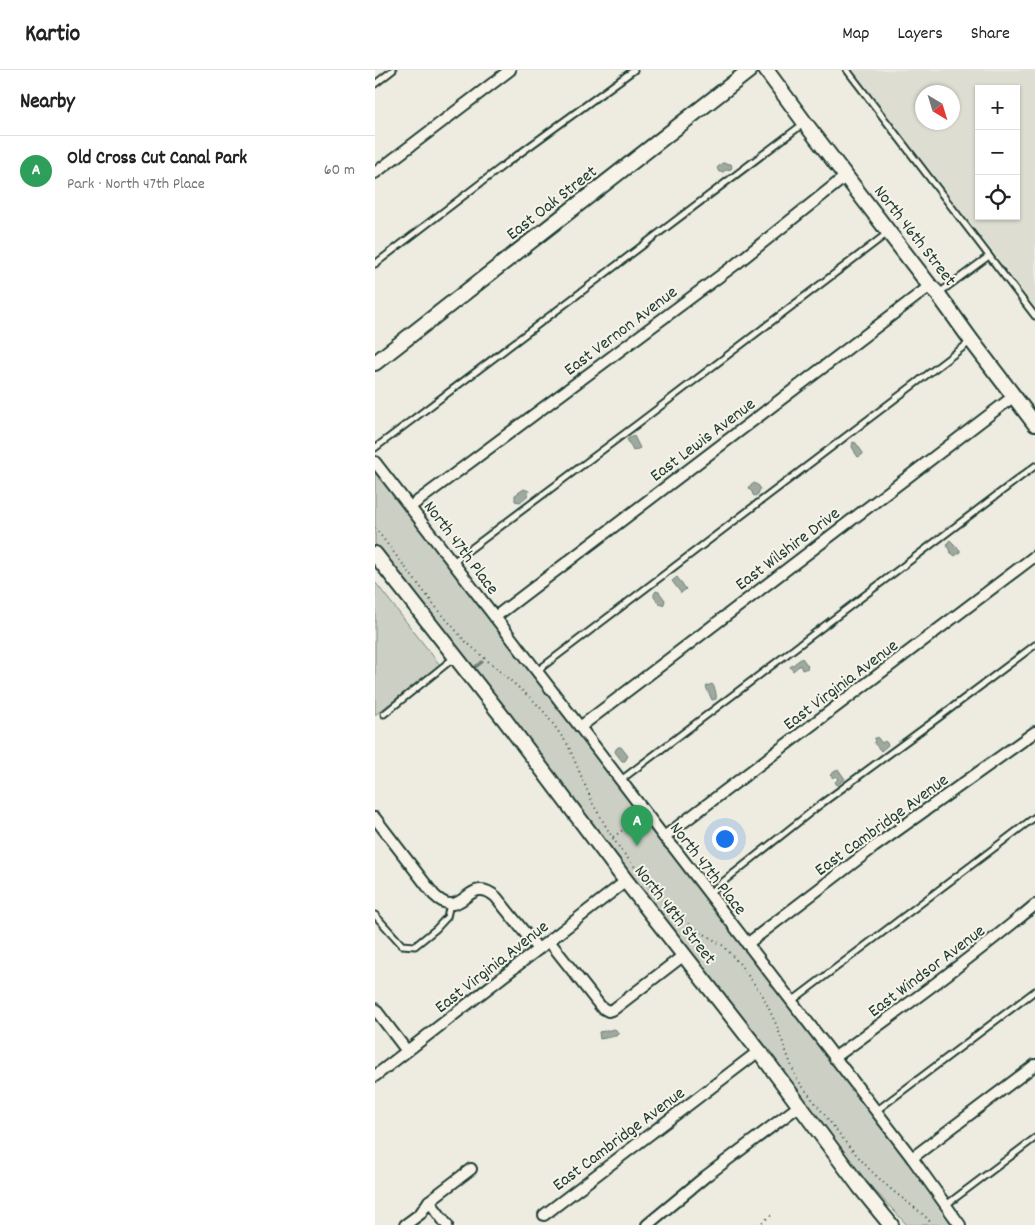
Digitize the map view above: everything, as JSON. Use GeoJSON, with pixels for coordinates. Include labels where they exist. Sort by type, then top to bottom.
{"type":"FeatureCollection","features":[{"type":"Feature","properties":{"kind":"street"},"geometry":{"type":"LineString","coordinates":[[375,173],[509,70]]}},
{"type":"Feature","properties":{"kind":"street","name":"East Oak Street"},"geometry":{"type":"LineString","coordinates":[[375,363],[750,70]]}},
{"type":"Feature","properties":{"kind":"street","name":"North 46th Street"},"geometry":{"type":"LineString","coordinates":[[766,70],[1035,424]]}},
{"type":"Feature","properties":{"kind":"street","name":"East Vernon Avenue"},"geometry":{"type":"LineString","coordinates":[[410,507],[728,270],[846,176]]}},
{"type":"Feature","properties":{"kind":"street","name":"East Lewis Avenue"},"geometry":{"type":"LineString","coordinates":[[495,617],[934,290]]}},
{"type":"Feature","properties":{"kind":"street","name":"East Wilshire Drive"},"geometry":{"type":"LineString","coordinates":[[580,726],[1014,396]]}},
{"type":"Feature","properties":{"kind":"street","name":"North 47th Place"},"geometry":{"type":"LineString","coordinates":[[375,462],[792,1001],[912,1158],[960,1225]]}},
{"type":"Feature","properties":{"kind":"street","name":"North 48th Street"},"geometry":{"type":"LineString","coordinates":[[375,554],[505,720],[626,881],[759,1051],[860,1187],[891,1225]]}},
{"type":"Feature","properties":{"kind":"street","name":"East Virginia Avenue"},"geometry":{"type":"LineString","coordinates":[[664,838],[1035,556]]}},
{"type":"Feature","properties":{"kind":"street","name":"East Cambridge Avenue"},"geometry":{"type":"LineString","coordinates":[[747,944],[874,848],[1035,732]]}},
{"type":"Feature","properties":{"kind":"street"},"geometry":{"type":"LineString","coordinates":[[375,818],[433,895],[441,902],[459,903],[473,892],[481,889],[490,892],[538,949]]}},
{"type":"Feature","properties":{"kind":"street","name":"East Virginia Avenue"},"geometry":{"type":"LineString","coordinates":[[375,1076],[626,881]]}},
{"type":"Feature","properties":{"kind":"street","name":"East Windsor Avenue"},"geometry":{"type":"LineString","coordinates":[[835,1058],[933,986],[1035,905]]}},
{"type":"Feature","properties":{"kind":"street"},"geometry":{"type":"LineString","coordinates":[[549,941],[601,1007],[608,1011],[614,1009],[684,955]]}},
{"type":"Feature","properties":{"kind":"street"},"geometry":{"type":"LineString","coordinates":[[375,1008],[407,1051]]}},
{"type":"Feature","properties":{"kind":"street","name":"East Cambridge Avenue"},"geometry":{"type":"LineString","coordinates":[[544,1215],[759,1051]]}},
{"type":"Feature","properties":{"kind":"street"},"geometry":{"type":"LineString","coordinates":[[912,1158],[1035,1065]]}},
{"type":"Feature","properties":{"kind":"street"},"geometry":{"type":"LineString","coordinates":[[647,1225],[707,1176],[799,1106]]}},
{"type":"Feature","properties":{"kind":"street"},"geometry":{"type":"LineString","coordinates":[[405,1225],[420,1214],[429,1202],[471,1169]]}},
{"type":"Feature","properties":{"kind":"street"},"geometry":{"type":"LineString","coordinates":[[429,1202],[447,1225]]}},
{"type":"Feature","properties":{"kind":"lane"},"geometry":{"type":"LineString","coordinates":[[375,84],[393,70]]}},
{"type":"Feature","properties":{"kind":"lane"},"geometry":{"type":"LineString","coordinates":[[375,264],[508,162],[634,70]]}},
{"type":"Feature","properties":{"kind":"lane"},"geometry":{"type":"LineString","coordinates":[[847,70],[1035,316]]}},
{"type":"Feature","properties":{"kind":"lane"},"geometry":{"type":"LineString","coordinates":[[375,448],[805,123]]}},
{"type":"Feature","properties":{"kind":"lane"},"geometry":{"type":"LineString","coordinates":[[453,562],[889,232]]}},
{"type":"Feature","properties":{"kind":"lane"},"geometry":{"type":"LineString","coordinates":[[934,290],[989,256]]}},
{"type":"Feature","properties":{"kind":"lane"},"geometry":{"type":"LineString","coordinates":[[536,671],[971,340]]}},
{"type":"Feature","properties":{"kind":"lane"},"geometry":{"type":"LineString","coordinates":[[621,780],[1035,466]]}},
{"type":"Feature","properties":{"kind":"lane"},"geometry":{"type":"LineString","coordinates":[[708,894],[821,804],[1035,645]]}},
{"type":"Feature","properties":{"kind":"lane"},"geometry":{"type":"LineString","coordinates":[[383,714],[456,657]]}},
{"type":"Feature","properties":{"kind":"lane"},"geometry":{"type":"LineString","coordinates":[[792,1001],[1035,817]]}},
{"type":"Feature","properties":{"kind":"lane"},"geometry":{"type":"LineString","coordinates":[[375,915],[402,945],[415,946],[437,929],[447,917],[450,904]]}},
{"type":"Feature","properties":{"kind":"lane"},"geometry":{"type":"LineString","coordinates":[[876,1111],[1035,991]]}},
{"type":"Feature","properties":{"kind":"lane"},"geometry":{"type":"LineString","coordinates":[[946,1205],[1035,1138]]}},
{"type":"Feature","properties":{"kind":"path"},"geometry":{"type":"LineString","coordinates":[[375,528],[435,606],[465,640],[545,713],[568,745],[593,804],[612,837],[673,915],[721,944],[739,963],[763,996],[776,1024],[796,1078],[847,1144],[871,1171],[924,1215],[933,1225]]}},
{"type":"Feature","properties":{"kind":"path"},"geometry":{"type":"LineString","coordinates":[[612,837],[630,826],[638,826],[651,836]]}},
{"type":"Feature","properties":{"kind":"path"},"geometry":{"type":"LineString","coordinates":[[759,1225],[773,1214]]}},
{"type":"Feature","properties":{"kind":"shaded area"},"geometry":{"type":"Polygon","coordinates":[[[853,70],[1035,70],[1035,307],[853,70]]]}},
{"type":"Feature","properties":{"kind":"shaded area"},"geometry":{"type":"Polygon","coordinates":[[[722,163],[731,164],[731,169],[719,172],[717,168],[722,163]]]}},
{"type":"Feature","properties":{"kind":"shaded area"},"geometry":{"type":"Polygon","coordinates":[[[634,436],[640,448],[633,451],[627,439],[634,436]]]}},
{"type":"Feature","properties":{"kind":"shaded area"},"geometry":{"type":"Polygon","coordinates":[[[853,442],[856,443],[863,453],[858,457],[852,447],[853,442]]]}},
{"type":"Feature","properties":{"kind":"shaded area"},"geometry":{"type":"Polygon","coordinates":[[[375,469],[909,1161],[954,1225],[907,1225],[853,1167],[557,778],[375,544],[375,469]]]}},
{"type":"Feature","properties":{"kind":"shaded area"},"geometry":{"type":"Polygon","coordinates":[[[754,483],[760,489],[755,496],[748,488],[754,483]]]}},
{"type":"Feature","properties":{"kind":"shaded area"},"geometry":{"type":"Polygon","coordinates":[[[524,489],[529,491],[528,495],[520,502],[515,501],[515,495],[524,489]]]}},
{"type":"Feature","properties":{"kind":"shaded area"},"geometry":{"type":"Polygon","coordinates":[[[950,540],[960,550],[955,556],[950,552],[947,545],[950,540]]]}},
{"type":"Feature","properties":{"kind":"shaded area"},"geometry":{"type":"Polygon","coordinates":[[[677,577],[686,589],[681,593],[672,581],[677,577]]]}},
{"type":"Feature","properties":{"kind":"shaded area"},"geometry":{"type":"Polygon","coordinates":[[[375,582],[440,665],[375,715],[375,582]]]}},
{"type":"Feature","properties":{"kind":"shaded area"},"geometry":{"type":"Polygon","coordinates":[[[656,591],[665,600],[663,605],[659,604],[654,597],[656,591]]]}},
{"type":"Feature","properties":{"kind":"shaded area"},"geometry":{"type":"Polygon","coordinates":[[[802,658],[808,668],[802,670],[800,665],[793,671],[790,667],[802,658]]]}},
{"type":"Feature","properties":{"kind":"shaded area"},"geometry":{"type":"Polygon","coordinates":[[[712,684],[715,689],[716,699],[712,700],[706,687],[712,684]]]}},
{"type":"Feature","properties":{"kind":"shaded area"},"geometry":{"type":"Polygon","coordinates":[[[877,737],[882,743],[885,741],[888,744],[881,751],[874,743],[874,739],[877,737]]]}},
{"type":"Feature","properties":{"kind":"shaded area"},"geometry":{"type":"Polygon","coordinates":[[[618,747],[621,747],[628,756],[625,761],[622,761],[615,752],[618,747]]]}},
{"type":"Feature","properties":{"kind":"shaded area"},"geometry":{"type":"Polygon","coordinates":[[[838,769],[845,779],[837,785],[835,782],[838,779],[830,775],[838,769]]]}},
{"type":"Feature","properties":{"kind":"shaded area"},"geometry":{"type":"Polygon","coordinates":[[[615,1029],[619,1033],[616,1036],[600,1039],[599,1032],[615,1029]]]}},
{"type":"Feature","properties":{"kind":"waterway"},"geometry":{"type":"LineString","coordinates":[[470,671],[482,662]]}},
{"type":"Feature","properties":{"kind":"place","name":"Old Cross Cut Canal Park"},"geometry":{"type":"Point","coordinates":[637,846]}}]}
